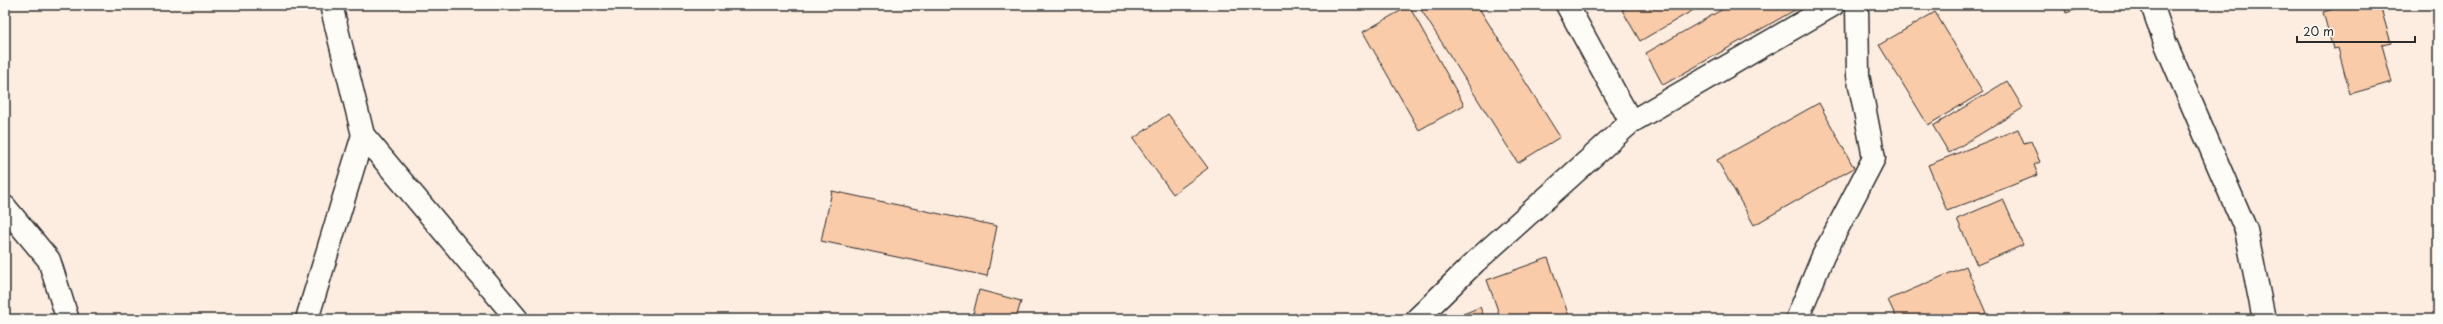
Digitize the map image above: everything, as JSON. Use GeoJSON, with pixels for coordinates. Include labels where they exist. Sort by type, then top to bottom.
{"type":"FeatureCollection","features":[{"type":"Feature","properties":{"kind":"street"},"geometry":{"type":"LineString","coordinates":[[331,5],[363,135],[517,319]]}},
{"type":"Feature","properties":{"kind":"street"},"geometry":{"type":"LineString","coordinates":[[1567,5],[1632,122]]}},
{"type":"Feature","properties":{"kind":"street"},"geometry":{"type":"LineString","coordinates":[[1417,319],[1475,262],[1632,122],[1833,5]]}},
{"type":"Feature","properties":{"kind":"street"},"geometry":{"type":"LineString","coordinates":[[1796,319],[1823,256],[1874,158],[1858,75],[1857,5]]}},
{"type":"Feature","properties":{"kind":"street"},"geometry":{"type":"LineString","coordinates":[[2152,5],[2165,42],[2246,230],[2264,319]]}},
{"type":"Feature","properties":{"kind":"street"},"geometry":{"type":"LineString","coordinates":[[307,319],[363,135]]}},
{"type":"Feature","properties":{"kind":"street"},"geometry":{"type":"LineString","coordinates":[[5,207],[49,260],[68,316],[66,319]]}},
{"type":"Feature","properties":{"kind":"building"},"geometry":{"type":"Polygon","coordinates":[[[908,5],[924,5],[909,9],[908,5]]]}},
{"type":"Feature","properties":{"kind":"building"},"geometry":{"type":"Polygon","coordinates":[[[1418,5],[1477,5],[1560,137],[1518,163],[1418,5]]]}},
{"type":"Feature","properties":{"kind":"building"},"geometry":{"type":"Polygon","coordinates":[[[1630,5],[1702,5],[1640,41],[1622,10],[1630,5]]]}},
{"type":"Feature","properties":{"kind":"building"},"geometry":{"type":"Polygon","coordinates":[[[1730,5],[1799,5],[1800,7],[1663,85],[1646,53],[1730,5]]]}},
{"type":"Feature","properties":{"kind":"building"},"geometry":{"type":"Polygon","coordinates":[[[2064,5],[2089,5],[2066,13],[2064,5]]]}},
{"type":"Feature","properties":{"kind":"building"},"geometry":{"type":"Polygon","coordinates":[[[2347,5],[2380,5],[2391,43],[2382,45],[2392,82],[2350,94],[2338,48],[2333,49],[2323,12],[2347,5]]]}},
{"type":"Feature","properties":{"kind":"building"},"geometry":{"type":"Polygon","coordinates":[[[1409,6],[1464,105],[1419,130],[1363,32],[1409,6]]]}},
{"type":"Feature","properties":{"kind":"building"},"geometry":{"type":"Polygon","coordinates":[[[1935,12],[1983,92],[1928,125],[1879,45],[1935,12]]]}},
{"type":"Feature","properties":{"kind":"building"},"geometry":{"type":"Polygon","coordinates":[[[2007,81],[2023,108],[1949,153],[1933,126],[2007,81]]]}},
{"type":"Feature","properties":{"kind":"building"},"geometry":{"type":"Polygon","coordinates":[[[1819,103],[1854,168],[1754,225],[1717,160],[1819,103]]]}},
{"type":"Feature","properties":{"kind":"building"},"geometry":{"type":"Polygon","coordinates":[[[1168,114],[1208,168],[1173,194],[1133,139],[1168,114]]]}},
{"type":"Feature","properties":{"kind":"building"},"geometry":{"type":"Polygon","coordinates":[[[2018,129],[2024,143],[2031,141],[2040,162],[2034,165],[2038,175],[1947,211],[1928,165],[2018,129]]]}},
{"type":"Feature","properties":{"kind":"building"},"geometry":{"type":"Polygon","coordinates":[[[832,191],[997,226],[987,276],[821,241],[832,191]]]}},
{"type":"Feature","properties":{"kind":"building"},"geometry":{"type":"Polygon","coordinates":[[[2003,199],[2023,245],[1977,265],[1957,219],[2003,199]]]}},
{"type":"Feature","properties":{"kind":"building"},"geometry":{"type":"Polygon","coordinates":[[[1548,258],[1570,319],[1501,319],[1487,280],[1548,258]]]}},
{"type":"Feature","properties":{"kind":"building"},"geometry":{"type":"Polygon","coordinates":[[[1966,266],[1986,313],[1972,319],[1897,319],[1888,300],[1966,266]]]}},
{"type":"Feature","properties":{"kind":"building"},"geometry":{"type":"Polygon","coordinates":[[[979,290],[1021,301],[1016,319],[972,319],[979,290]]]}},
{"type":"Feature","properties":{"kind":"building"},"geometry":{"type":"Polygon","coordinates":[[[1480,307],[1485,319],[1452,319],[1480,307]]]}},
{"type":"Feature","properties":{"kind":"building"},"geometry":{"type":"Polygon","coordinates":[[[2163,313],[2165,319],[2146,319],[2163,313]]]}}]}
